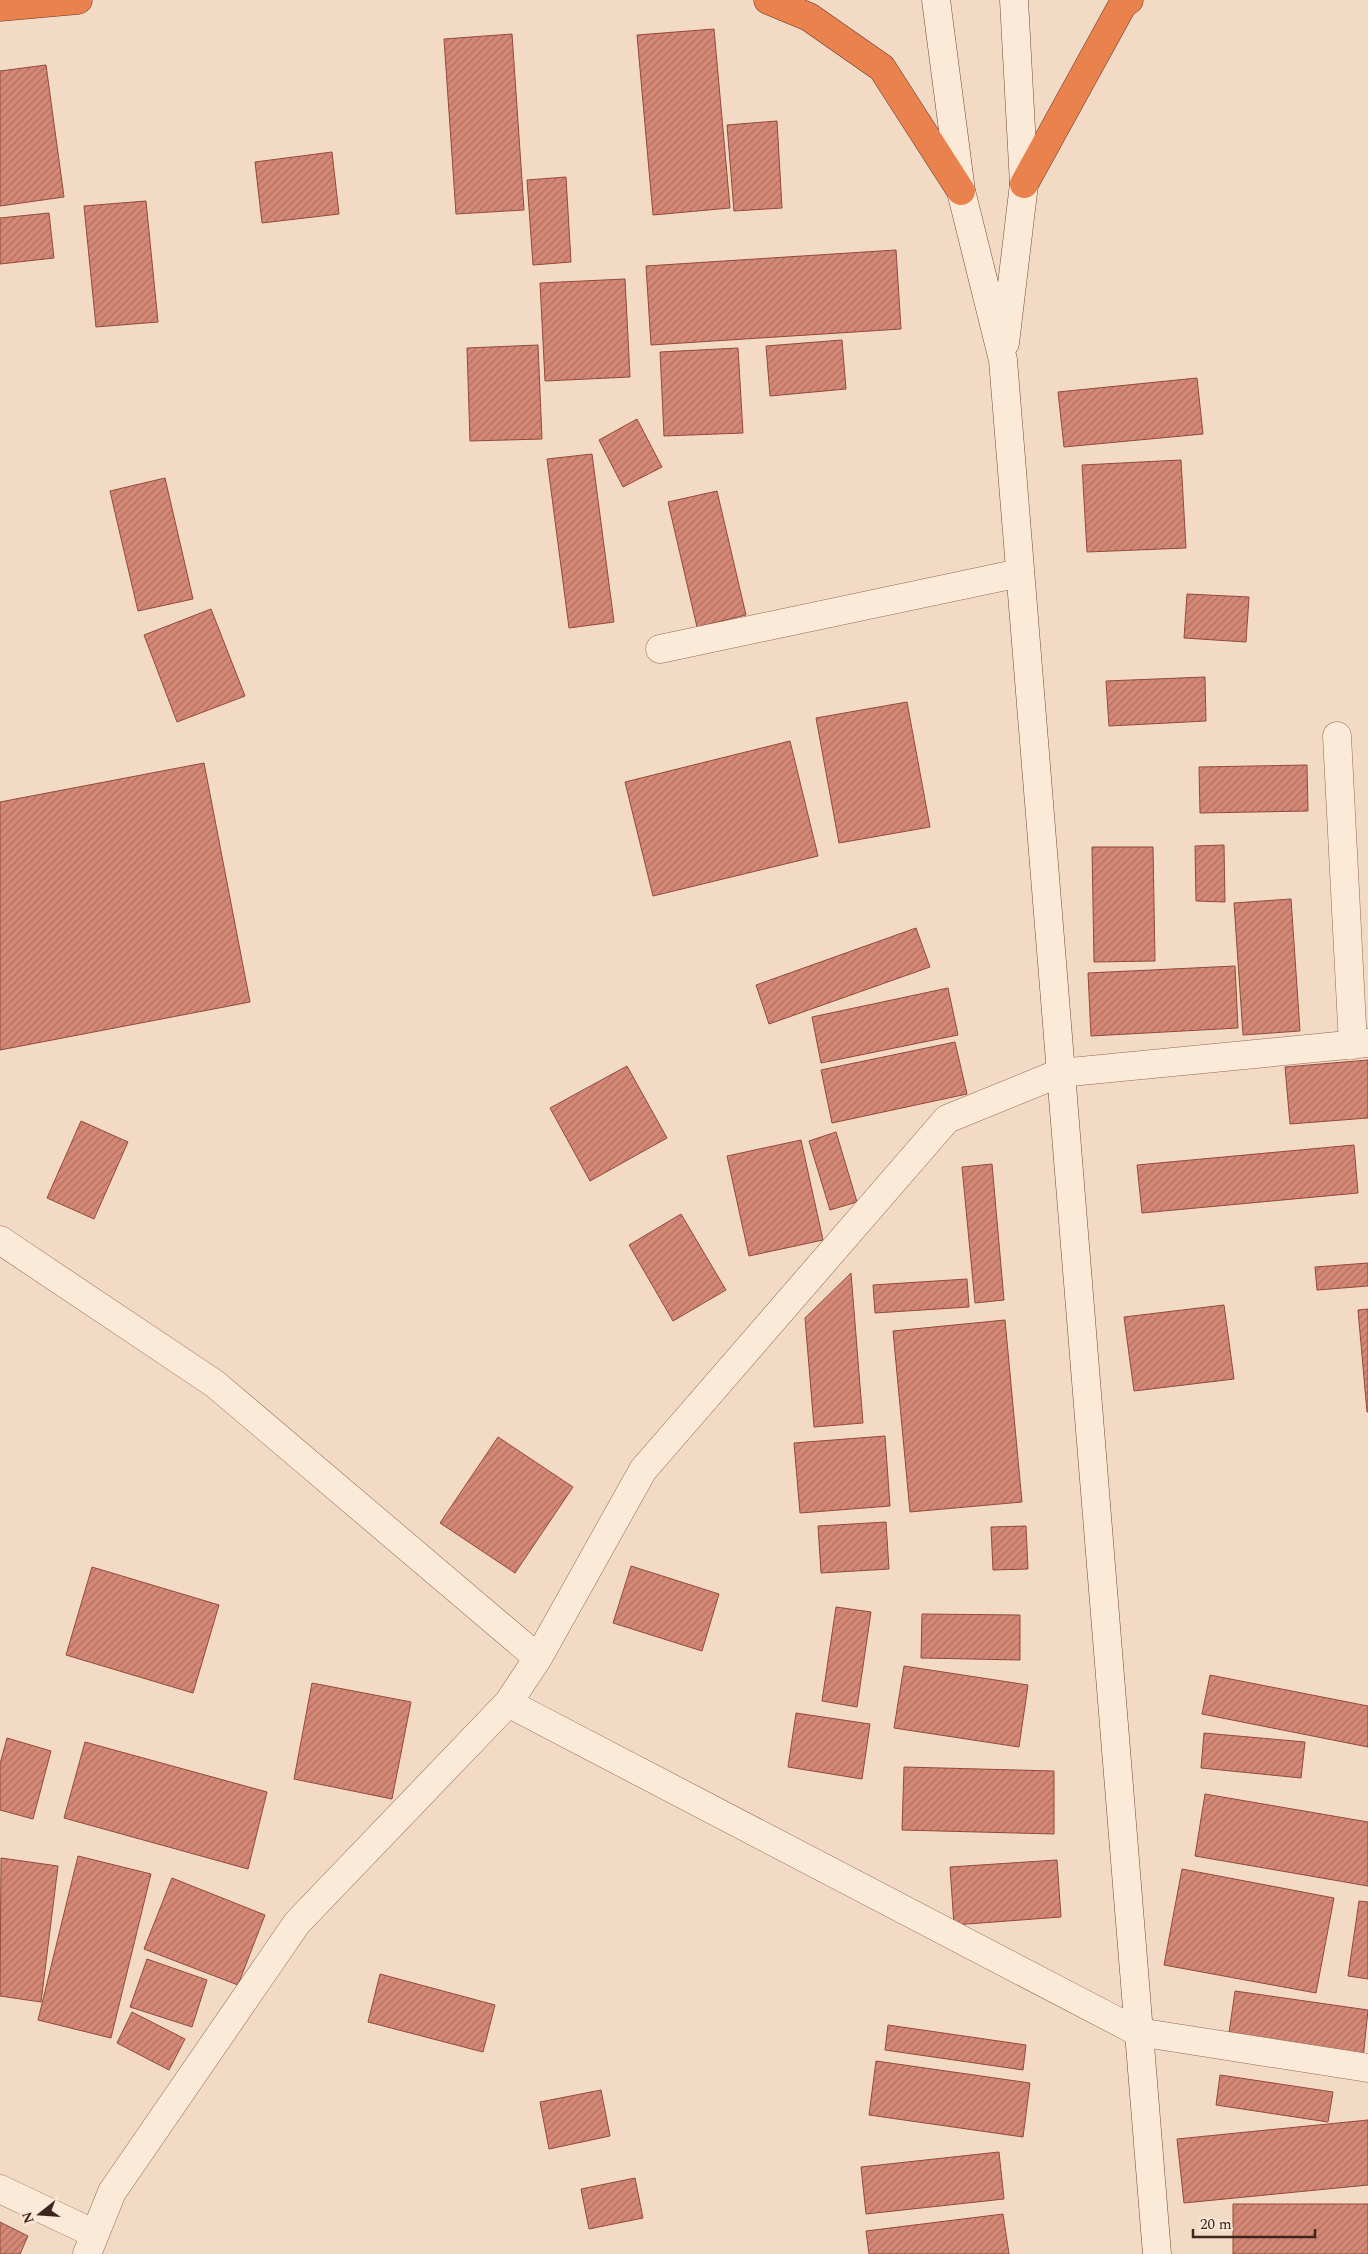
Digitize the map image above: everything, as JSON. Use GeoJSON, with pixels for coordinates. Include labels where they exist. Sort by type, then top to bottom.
{"type":"FeatureCollection","features":[{"type":"Feature","properties":{"kind":"highway"},"geometry":{"type":"LineString","coordinates":[[0,7],[78,0]]}},
{"type":"Feature","properties":{"kind":"highway"},"geometry":{"type":"LineString","coordinates":[[768,0],[809,17],[882,68],[962,191]]}},
{"type":"Feature","properties":{"kind":"highway"},"geometry":{"type":"LineString","coordinates":[[1024,184],[1123,4],[1129,0]]}},
{"type":"Feature","properties":{"kind":"street"},"geometry":{"type":"LineString","coordinates":[[936,0],[962,191],[1002,360],[1156,2254]]}},
{"type":"Feature","properties":{"kind":"street"},"geometry":{"type":"LineString","coordinates":[[1002,360],[1024,184],[1014,0]]}},
{"type":"Feature","properties":{"kind":"street"},"geometry":{"type":"LineString","coordinates":[[660,649],[1020,573]]}},
{"type":"Feature","properties":{"kind":"street"},"geometry":{"type":"LineString","coordinates":[[0,2189],[91,2244],[112,2192],[297,1923],[508,1703],[538,1658],[643,1470],[947,1119],[1060,1073],[1360,1044],[1337,736]]}},
{"type":"Feature","properties":{"kind":"street"},"geometry":{"type":"LineString","coordinates":[[0,1240],[215,1384],[538,1658]]}},
{"type":"Feature","properties":{"kind":"street"},"geometry":{"type":"LineString","coordinates":[[508,1703],[1138,2032],[1368,2068]]}},
{"type":"Feature","properties":{"kind":"building"},"geometry":{"type":"Polygon","coordinates":[[[714,29],[730,208],[653,215],[637,35],[714,29]]]}},
{"type":"Feature","properties":{"kind":"building"},"geometry":{"type":"Polygon","coordinates":[[[512,34],[524,210],[456,214],[444,39],[512,34]]]}},
{"type":"Feature","properties":{"kind":"building"},"geometry":{"type":"Polygon","coordinates":[[[46,65],[64,197],[0,206],[0,71],[46,65]]]}},
{"type":"Feature","properties":{"kind":"building"},"geometry":{"type":"Polygon","coordinates":[[[777,121],[782,208],[734,211],[727,125],[777,121]]]}},
{"type":"Feature","properties":{"kind":"building"},"geometry":{"type":"Polygon","coordinates":[[[332,152],[339,214],[262,223],[255,162],[332,152]]]}},
{"type":"Feature","properties":{"kind":"building"},"geometry":{"type":"Polygon","coordinates":[[[566,177],[571,262],[533,265],[527,180],[566,177]]]}},
{"type":"Feature","properties":{"kind":"building"},"geometry":{"type":"Polygon","coordinates":[[[146,201],[158,322],[96,327],[84,206],[146,201]]]}},
{"type":"Feature","properties":{"kind":"building"},"geometry":{"type":"Polygon","coordinates":[[[49,213],[54,258],[0,264],[0,218],[49,213]]]}},
{"type":"Feature","properties":{"kind":"building"},"geometry":{"type":"Polygon","coordinates":[[[896,250],[901,329],[651,345],[646,266],[896,250]]]}},
{"type":"Feature","properties":{"kind":"building"},"geometry":{"type":"Polygon","coordinates":[[[625,279],[630,377],[545,381],[540,283],[625,279]]]}},
{"type":"Feature","properties":{"kind":"building"},"geometry":{"type":"Polygon","coordinates":[[[842,340],[846,389],[770,396],[766,346],[842,340]]]}},
{"type":"Feature","properties":{"kind":"building"},"geometry":{"type":"Polygon","coordinates":[[[538,345],[542,439],[470,441],[467,348],[538,345]]]}},
{"type":"Feature","properties":{"kind":"building"},"geometry":{"type":"Polygon","coordinates":[[[738,348],[743,433],[664,436],[660,352],[738,348]]]}},
{"type":"Feature","properties":{"kind":"building"},"geometry":{"type":"Polygon","coordinates":[[[1197,378],[1203,434],[1064,447],[1058,392],[1197,378]]]}},
{"type":"Feature","properties":{"kind":"building"},"geometry":{"type":"Polygon","coordinates":[[[637,419],[662,467],[623,487],[599,440],[637,419]]]}},
{"type":"Feature","properties":{"kind":"building"},"geometry":{"type":"Polygon","coordinates":[[[592,454],[614,622],[569,628],[547,459],[592,454]]]}},
{"type":"Feature","properties":{"kind":"building"},"geometry":{"type":"Polygon","coordinates":[[[1181,460],[1186,548],[1087,552],[1082,465],[1181,460]]]}},
{"type":"Feature","properties":{"kind":"building"},"geometry":{"type":"Polygon","coordinates":[[[165,478],[193,599],[138,611],[110,491],[165,478]]]}},
{"type":"Feature","properties":{"kind":"building"},"geometry":{"type":"Polygon","coordinates":[[[717,491],[746,615],[697,627],[668,502],[717,491]]]}},
{"type":"Feature","properties":{"kind":"building"},"geometry":{"type":"Polygon","coordinates":[[[1187,594],[1249,597],[1246,642],[1184,638],[1187,594]]]}},
{"type":"Feature","properties":{"kind":"building"},"geometry":{"type":"Polygon","coordinates":[[[211,609],[245,696],[177,722],[144,635],[211,609]]]}},
{"type":"Feature","properties":{"kind":"building"},"geometry":{"type":"Polygon","coordinates":[[[1205,677],[1206,721],[1109,726],[1106,681],[1205,677]]]}},
{"type":"Feature","properties":{"kind":"building"},"geometry":{"type":"Polygon","coordinates":[[[907,702],[930,827],[839,843],[816,718],[907,702]]]}},
{"type":"Feature","properties":{"kind":"building"},"geometry":{"type":"Polygon","coordinates":[[[790,741],[818,856],[653,896],[625,782],[790,741]]]}},
{"type":"Feature","properties":{"kind":"building"},"geometry":{"type":"Polygon","coordinates":[[[204,763],[250,1002],[0,1050],[0,802],[204,763]]]}},
{"type":"Feature","properties":{"kind":"building"},"geometry":{"type":"Polygon","coordinates":[[[1307,765],[1308,811],[1200,813],[1199,767],[1307,765]]]}},
{"type":"Feature","properties":{"kind":"building"},"geometry":{"type":"Polygon","coordinates":[[[1224,845],[1225,902],[1196,901],[1195,846],[1224,845]]]}},
{"type":"Feature","properties":{"kind":"building"},"geometry":{"type":"Polygon","coordinates":[[[1092,847],[1153,847],[1155,961],[1094,962],[1092,847]]]}},
{"type":"Feature","properties":{"kind":"building"},"geometry":{"type":"Polygon","coordinates":[[[1291,899],[1300,1031],[1243,1035],[1234,903],[1291,899]]]}},
{"type":"Feature","properties":{"kind":"building"},"geometry":{"type":"Polygon","coordinates":[[[916,928],[930,967],[769,1024],[756,985],[916,928]]]}},
{"type":"Feature","properties":{"kind":"building"},"geometry":{"type":"Polygon","coordinates":[[[1235,966],[1238,1028],[1091,1036],[1088,973],[1235,966]]]}},
{"type":"Feature","properties":{"kind":"building"},"geometry":{"type":"Polygon","coordinates":[[[948,988],[958,1035],[821,1063],[812,1017],[948,988]]]}},
{"type":"Feature","properties":{"kind":"building"},"geometry":{"type":"Polygon","coordinates":[[[955,1042],[967,1094],[832,1123],[821,1070],[955,1042]]]}},
{"type":"Feature","properties":{"kind":"building"},"geometry":{"type":"Polygon","coordinates":[[[1368,1060],[1368,1118],[1290,1124],[1285,1067],[1368,1060]]]}},
{"type":"Feature","properties":{"kind":"building"},"geometry":{"type":"Polygon","coordinates":[[[627,1066],[667,1138],[590,1181],[550,1108],[627,1066]]]}},
{"type":"Feature","properties":{"kind":"building"},"geometry":{"type":"Polygon","coordinates":[[[81,1121],[128,1142],[94,1219],[47,1198],[81,1121]]]}},
{"type":"Feature","properties":{"kind":"building"},"geometry":{"type":"Polygon","coordinates":[[[836,1132],[857,1202],[830,1210],[809,1141],[836,1132]]]}},
{"type":"Feature","properties":{"kind":"building"},"geometry":{"type":"Polygon","coordinates":[[[801,1140],[823,1240],[749,1256],[727,1156],[801,1140]]]}},
{"type":"Feature","properties":{"kind":"building"},"geometry":{"type":"Polygon","coordinates":[[[1354,1145],[1358,1193],[1142,1213],[1137,1165],[1354,1145]]]}},
{"type":"Feature","properties":{"kind":"building"},"geometry":{"type":"Polygon","coordinates":[[[992,1164],[1004,1300],[975,1303],[962,1167],[992,1164]]]}},
{"type":"Feature","properties":{"kind":"building"},"geometry":{"type":"Polygon","coordinates":[[[681,1214],[726,1290],[673,1321],[629,1245],[681,1214]]]}},
{"type":"Feature","properties":{"kind":"building"},"geometry":{"type":"Polygon","coordinates":[[[1368,1263],[1368,1286],[1317,1290],[1315,1267],[1368,1263]]]}},
{"type":"Feature","properties":{"kind":"building"},"geometry":{"type":"Polygon","coordinates":[[[851,1273],[863,1423],[814,1427],[805,1318],[851,1273]]]}},
{"type":"Feature","properties":{"kind":"building"},"geometry":{"type":"Polygon","coordinates":[[[967,1279],[969,1307],[875,1313],[873,1285],[967,1279]]]}},
{"type":"Feature","properties":{"kind":"building"},"geometry":{"type":"Polygon","coordinates":[[[1224,1305],[1234,1379],[1134,1391],[1124,1317],[1224,1305]]]}},
{"type":"Feature","properties":{"kind":"building"},"geometry":{"type":"Polygon","coordinates":[[[1368,1309],[1368,1412],[1367,1412],[1358,1310],[1368,1309]]]}},
{"type":"Feature","properties":{"kind":"building"},"geometry":{"type":"Polygon","coordinates":[[[1005,1320],[1022,1502],[910,1512],[893,1331],[1005,1320]]]}},
{"type":"Feature","properties":{"kind":"building"},"geometry":{"type":"Polygon","coordinates":[[[885,1436],[890,1506],[800,1513],[794,1443],[885,1436]]]}},
{"type":"Feature","properties":{"kind":"building"},"geometry":{"type":"Polygon","coordinates":[[[498,1437],[573,1487],[515,1573],[440,1523],[498,1437]]]}},
{"type":"Feature","properties":{"kind":"building"},"geometry":{"type":"Polygon","coordinates":[[[886,1522],[889,1569],[821,1573],[818,1526],[886,1522]]]}},
{"type":"Feature","properties":{"kind":"building"},"geometry":{"type":"Polygon","coordinates":[[[1026,1526],[1028,1569],[993,1570],[991,1527],[1026,1526]]]}},
{"type":"Feature","properties":{"kind":"building"},"geometry":{"type":"Polygon","coordinates":[[[631,1566],[719,1594],[702,1651],[613,1623],[631,1566]]]}},
{"type":"Feature","properties":{"kind":"building"},"geometry":{"type":"Polygon","coordinates":[[[92,1567],[219,1605],[193,1693],[66,1655],[92,1567]]]}},
{"type":"Feature","properties":{"kind":"building"},"geometry":{"type":"Polygon","coordinates":[[[836,1607],[871,1612],[857,1707],[822,1701],[836,1607]]]}},
{"type":"Feature","properties":{"kind":"building"},"geometry":{"type":"Polygon","coordinates":[[[922,1614],[1020,1615],[1020,1660],[921,1658],[922,1614]]]}},
{"type":"Feature","properties":{"kind":"building"},"geometry":{"type":"Polygon","coordinates":[[[904,1666],[1028,1685],[1019,1747],[894,1728],[904,1666]]]}},
{"type":"Feature","properties":{"kind":"building"},"geometry":{"type":"Polygon","coordinates":[[[1210,1675],[1368,1706],[1368,1747],[1202,1714],[1210,1675]]]}},
{"type":"Feature","properties":{"kind":"building"},"geometry":{"type":"Polygon","coordinates":[[[312,1683],[411,1702],[392,1799],[294,1779],[312,1683]]]}},
{"type":"Feature","properties":{"kind":"building"},"geometry":{"type":"Polygon","coordinates":[[[796,1713],[870,1724],[862,1779],[788,1767],[796,1713]]]}},
{"type":"Feature","properties":{"kind":"building"},"geometry":{"type":"Polygon","coordinates":[[[1204,1733],[1305,1742],[1301,1778],[1201,1768],[1204,1733]]]}},
{"type":"Feature","properties":{"kind":"building"},"geometry":{"type":"Polygon","coordinates":[[[7,1738],[51,1751],[33,1819],[0,1810],[0,1764],[7,1738]]]}},
{"type":"Feature","properties":{"kind":"building"},"geometry":{"type":"Polygon","coordinates":[[[85,1742],[267,1792],[248,1869],[64,1818],[85,1742]]]}},
{"type":"Feature","properties":{"kind":"building"},"geometry":{"type":"Polygon","coordinates":[[[904,1767],[1054,1771],[1054,1834],[902,1830],[904,1767]]]}},
{"type":"Feature","properties":{"kind":"building"},"geometry":{"type":"Polygon","coordinates":[[[1205,1794],[1368,1822],[1368,1886],[1195,1856],[1205,1794]]]}},
{"type":"Feature","properties":{"kind":"building"},"geometry":{"type":"Polygon","coordinates":[[[78,1856],[151,1874],[111,2038],[38,2020],[78,1856]]]}},
{"type":"Feature","properties":{"kind":"building"},"geometry":{"type":"Polygon","coordinates":[[[1,1858],[58,1866],[41,2002],[0,1996],[1,1858]]]}},
{"type":"Feature","properties":{"kind":"building"},"geometry":{"type":"Polygon","coordinates":[[[1057,1860],[1061,1917],[954,1925],[950,1867],[1057,1860]]]}},
{"type":"Feature","properties":{"kind":"building"},"geometry":{"type":"Polygon","coordinates":[[[1182,1869],[1334,1898],[1316,1993],[1164,1965],[1182,1869]]]}},
{"type":"Feature","properties":{"kind":"building"},"geometry":{"type":"Polygon","coordinates":[[[172,1878],[265,1915],[238,1985],[144,1949],[172,1878]]]}},
{"type":"Feature","properties":{"kind":"building"},"geometry":{"type":"Polygon","coordinates":[[[1359,1901],[1368,1902],[1368,1979],[1348,1976],[1359,1901]]]}},
{"type":"Feature","properties":{"kind":"building"},"geometry":{"type":"Polygon","coordinates":[[[147,1959],[207,1980],[192,2027],[130,2007],[147,1959]]]}},
{"type":"Feature","properties":{"kind":"building"},"geometry":{"type":"Polygon","coordinates":[[[380,1974],[495,2005],[483,2052],[368,2022],[380,1974]]]}},
{"type":"Feature","properties":{"kind":"building"},"geometry":{"type":"Polygon","coordinates":[[[1235,1991],[1368,2010],[1363,2059],[1228,2040],[1235,1991]]]}},
{"type":"Feature","properties":{"kind":"building"},"geometry":{"type":"Polygon","coordinates":[[[132,2012],[185,2039],[169,2070],[117,2043],[132,2012]]]}},
{"type":"Feature","properties":{"kind":"building"},"geometry":{"type":"Polygon","coordinates":[[[888,2025],[1026,2045],[1023,2070],[885,2050],[888,2025]]]}},
{"type":"Feature","properties":{"kind":"building"},"geometry":{"type":"Polygon","coordinates":[[[876,2061],[1030,2083],[1023,2137],[869,2115],[876,2061]]]}},
{"type":"Feature","properties":{"kind":"building"},"geometry":{"type":"Polygon","coordinates":[[[1220,2075],[1333,2092],[1328,2122],[1216,2105],[1220,2075]]]}},
{"type":"Feature","properties":{"kind":"building"},"geometry":{"type":"Polygon","coordinates":[[[601,2090],[610,2136],[549,2149],[540,2102],[601,2090]]]}},
{"type":"Feature","properties":{"kind":"building"},"geometry":{"type":"Polygon","coordinates":[[[1368,2120],[1368,2185],[1184,2203],[1177,2139],[1368,2120]]]}},
{"type":"Feature","properties":{"kind":"building"},"geometry":{"type":"Polygon","coordinates":[[[999,2152],[1004,2199],[866,2214],[861,2167],[999,2152]]]}},
{"type":"Feature","properties":{"kind":"building"},"geometry":{"type":"Polygon","coordinates":[[[635,2178],[643,2218],[589,2229],[581,2189],[635,2178]]]}},
{"type":"Feature","properties":{"kind":"building"},"geometry":{"type":"Polygon","coordinates":[[[1233,2204],[1368,2204],[1368,2254],[1233,2254],[1233,2204]]]}},
{"type":"Feature","properties":{"kind":"building"},"geometry":{"type":"Polygon","coordinates":[[[1003,2214],[1009,2254],[869,2254],[866,2231],[1003,2214]]]}},
{"type":"Feature","properties":{"kind":"building"},"geometry":{"type":"Polygon","coordinates":[[[0,2222],[28,2236],[20,2254],[0,2254],[0,2222]]]}}]}
